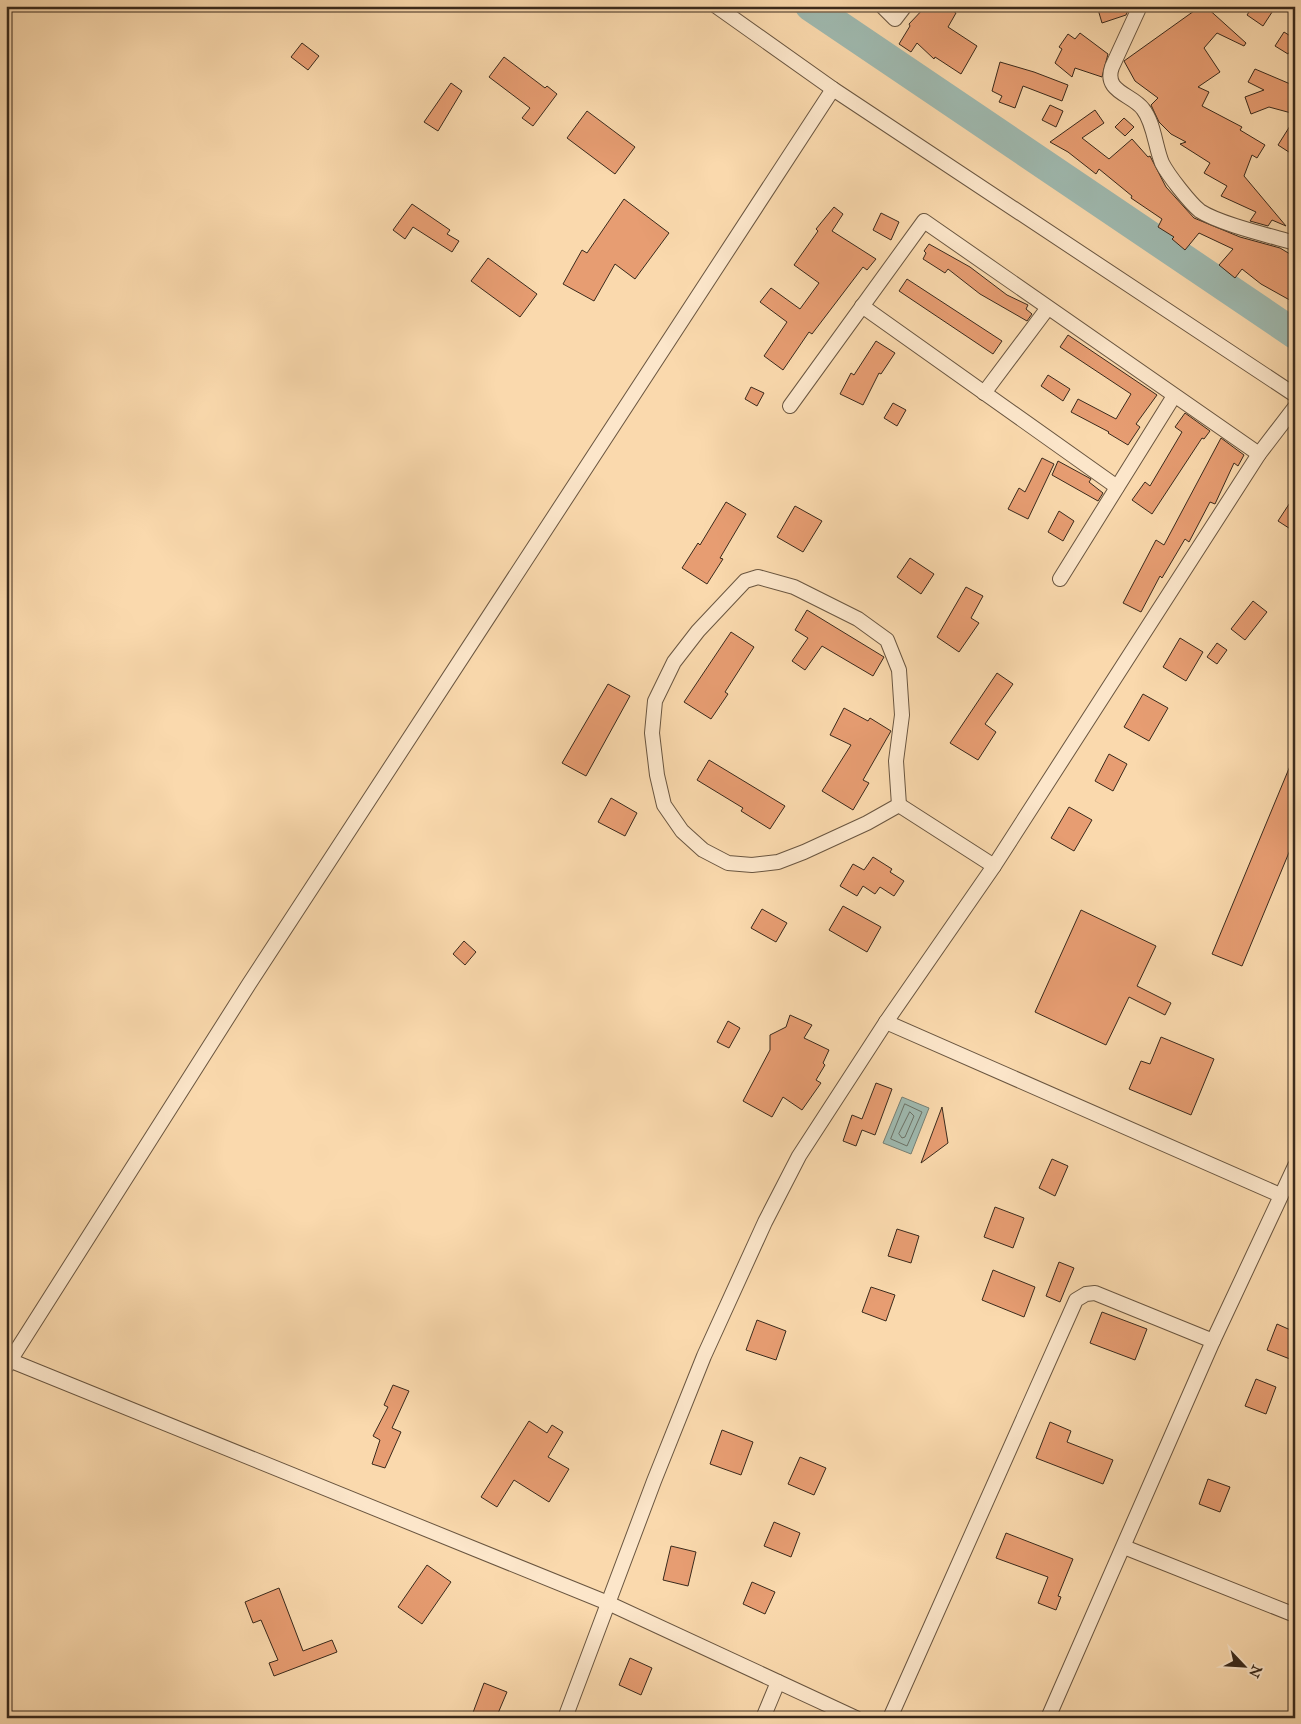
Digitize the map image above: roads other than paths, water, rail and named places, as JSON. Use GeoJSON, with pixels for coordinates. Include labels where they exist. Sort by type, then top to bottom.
{"type":"FeatureCollection","features":[{"type":"Feature","properties":{"kind":"street"},"geometry":{"type":"LineString","coordinates":[[716,6],[833,89],[1295,394]]}},
{"type":"Feature","properties":{"kind":"street"},"geometry":{"type":"LineString","coordinates":[[882,6],[895,19],[905,6]]}},
{"type":"Feature","properties":{"kind":"street"},"geometry":{"type":"LineString","coordinates":[[1140,6],[1112,67],[1111,78],[1117,91],[1143,108],[1162,163],[1169,174],[1202,212],[1295,243]]}},
{"type":"Feature","properties":{"kind":"street"},"geometry":{"type":"LineString","coordinates":[[833,89],[249,984],[8,1363],[608,1603],[856,1718]]}},
{"type":"Feature","properties":{"kind":"street"},"geometry":{"type":"LineString","coordinates":[[790,406],[924,221],[1047,309],[1259,454]]}},
{"type":"Feature","properties":{"kind":"street"},"geometry":{"type":"LineString","coordinates":[[862,306],[1118,487]]}},
{"type":"Feature","properties":{"kind":"street"},"geometry":{"type":"LineString","coordinates":[[984,393],[1047,309]]}},
{"type":"Feature","properties":{"kind":"street"},"geometry":{"type":"LineString","coordinates":[[1060,579],[1174,396]]}},
{"type":"Feature","properties":{"kind":"street"},"geometry":{"type":"LineString","coordinates":[[565,1718],[704,1356],[765,1222],[799,1156],[886,1022],[994,866],[1259,454],[1295,408]]}},
{"type":"Feature","properties":{"kind":"street"},"geometry":{"type":"LineString","coordinates":[[758,577],[794,587],[858,619],[887,640],[900,670],[902,714],[896,761],[899,805],[867,823],[804,852],[778,862],[752,865],[728,863],[703,850],[682,831],[664,806],[657,775],[652,733],[655,701],[674,662],[698,631],[745,581],[758,577]]}},
{"type":"Feature","properties":{"kind":"street"},"geometry":{"type":"LineString","coordinates":[[899,805],[994,866]]}},
{"type":"Feature","properties":{"kind":"street"},"geometry":{"type":"LineString","coordinates":[[886,1022],[1280,1195]]}},
{"type":"Feature","properties":{"kind":"street"},"geometry":{"type":"LineString","coordinates":[[1048,1718],[1213,1341],[1295,1166]]}},
{"type":"Feature","properties":{"kind":"street"},"geometry":{"type":"LineString","coordinates":[[890,1718],[1076,1300],[1086,1294],[1095,1293],[1213,1341]]}},
{"type":"Feature","properties":{"kind":"street"},"geometry":{"type":"LineString","coordinates":[[1124,1547],[1295,1615]]}},
{"type":"Feature","properties":{"kind":"street"},"geometry":{"type":"LineString","coordinates":[[763,1718],[778,1682]]}},
{"type":"Feature","properties":{"kind":"water"},"geometry":{"type":"Polygon","coordinates":[[[902,1097],[929,1108],[911,1154],[883,1143],[902,1097]]]}},
{"type":"Feature","properties":{"kind":"waterway"},"geometry":{"type":"LineString","coordinates":[[810,6],[1295,334]]}}]}
